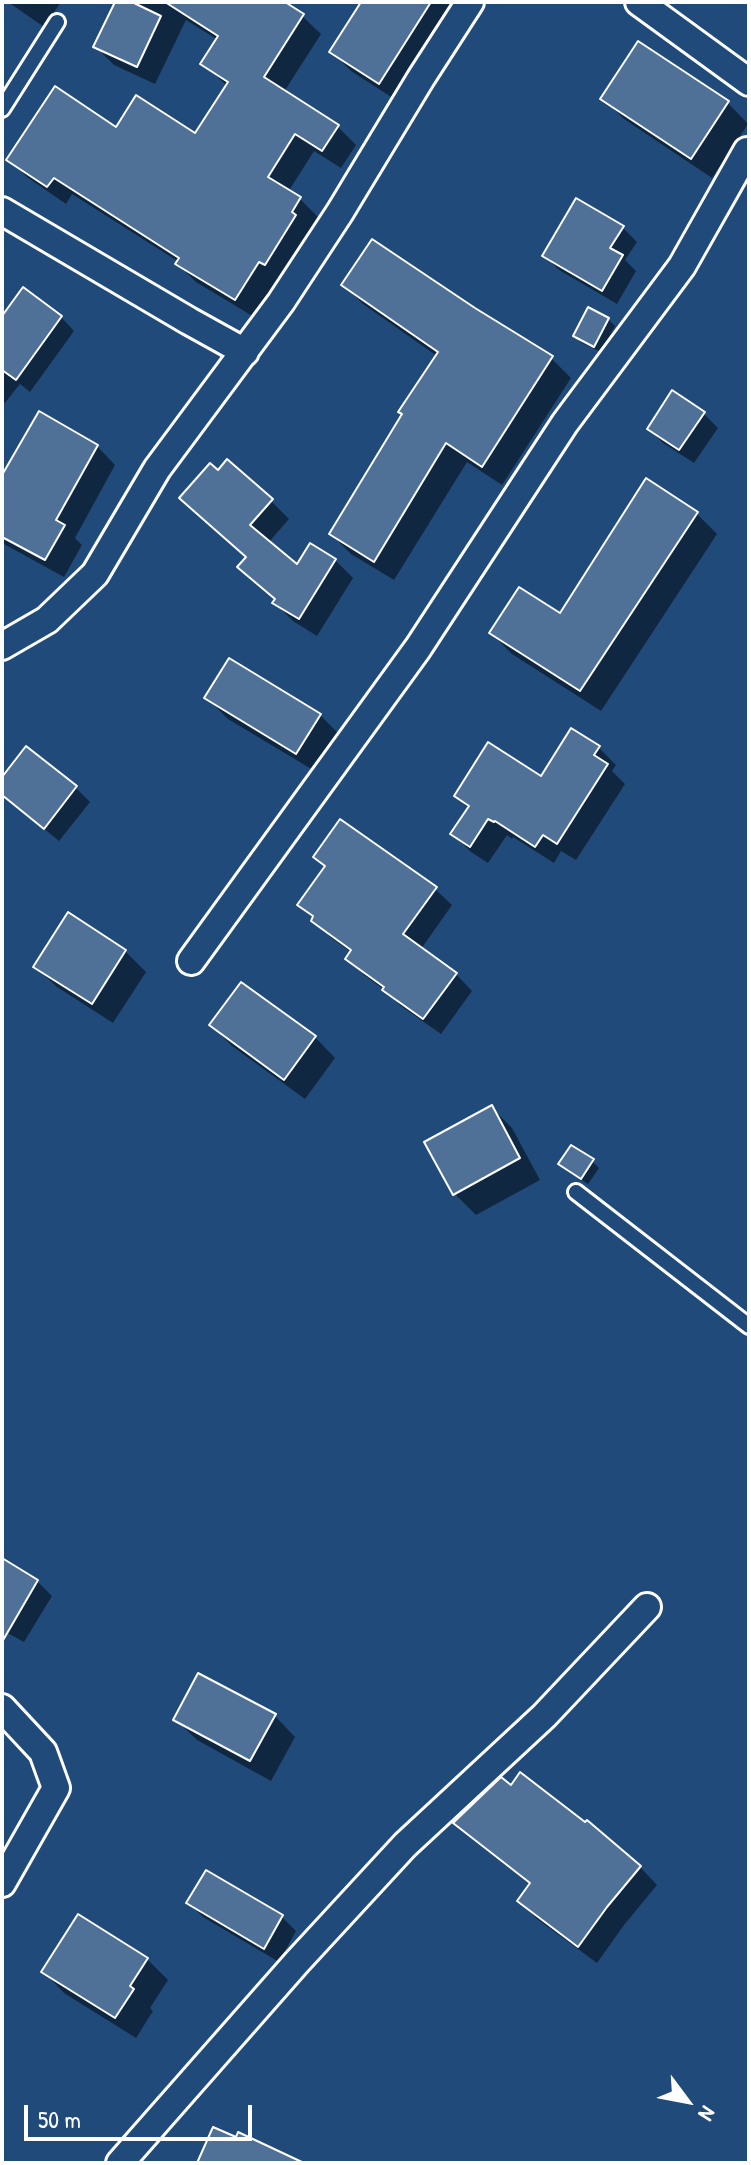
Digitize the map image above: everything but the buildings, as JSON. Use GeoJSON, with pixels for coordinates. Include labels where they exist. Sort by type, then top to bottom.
{"type":"FeatureCollection","features":[{"type":"Feature","properties":{"kind":"street"},"geometry":{"type":"LineString","coordinates":[[2,646],[47,620],[95,574],[157,469],[281,302],[470,2]]}},
{"type":"Feature","properties":{"kind":"street"},"geometry":{"type":"LineString","coordinates":[[639,2],[749,82]]}},
{"type":"Feature","properties":{"kind":"street"},"geometry":{"type":"LineString","coordinates":[[191,961],[418,648],[565,423],[682,266],[748,148]]}},
{"type":"Feature","properties":{"kind":"street"},"geometry":{"type":"LineString","coordinates":[[2,211],[245,352]]}},
{"type":"Feature","properties":{"kind":"street"},"geometry":{"type":"LineString","coordinates":[[120,2163],[405,1845],[544,1716],[647,1607]]}},
{"type":"Feature","properties":{"kind":"street"},"geometry":{"type":"LineString","coordinates":[[2,1708],[43,1752],[56,1788],[2,1883]]}},
{"type":"Feature","properties":{"kind":"lane"},"geometry":{"type":"LineString","coordinates":[[2,109],[57,22]]}},
{"type":"Feature","properties":{"kind":"lane"},"geometry":{"type":"LineString","coordinates":[[576,1192],[749,1326]]}}]}
